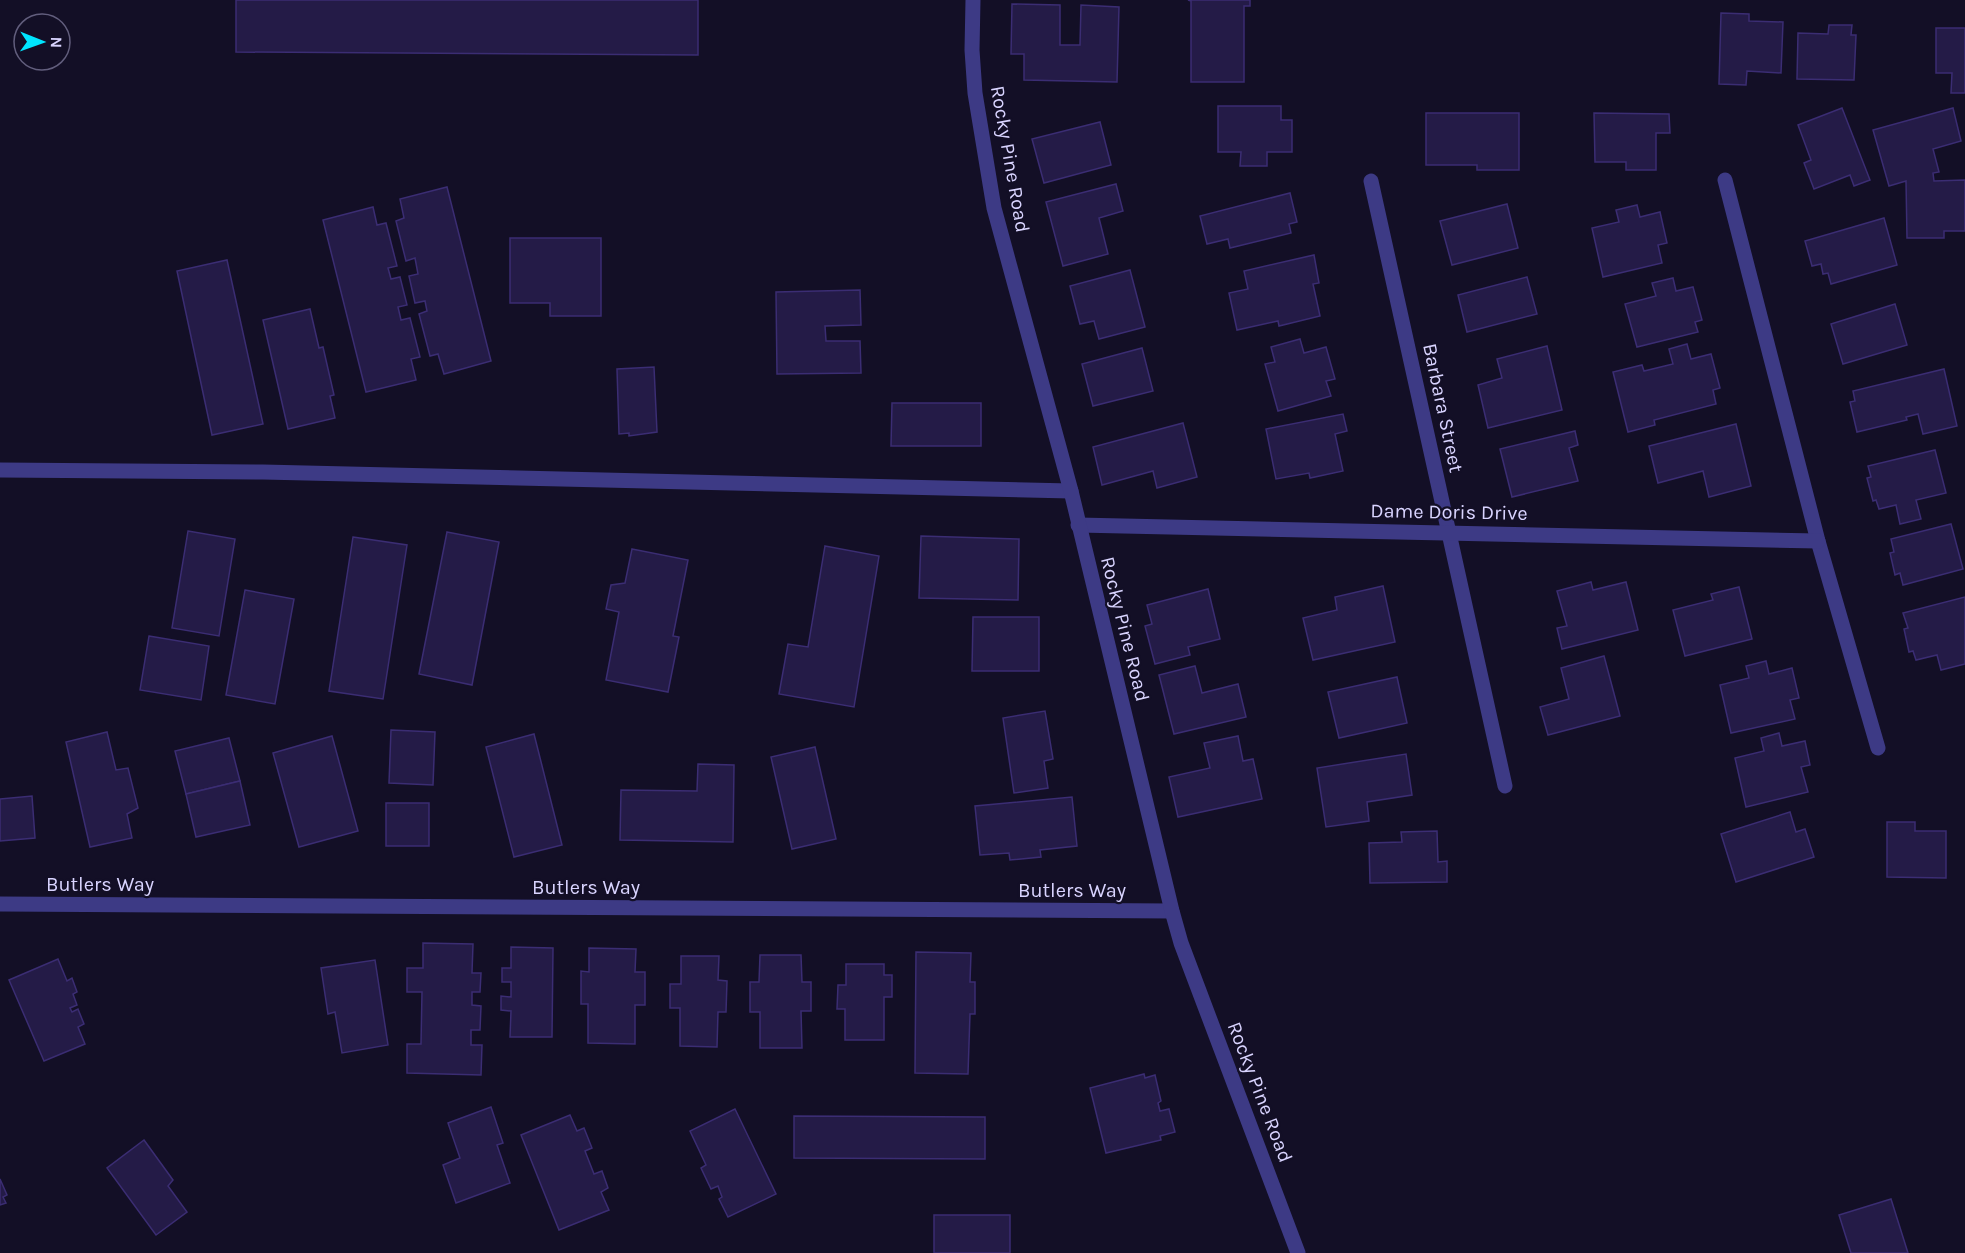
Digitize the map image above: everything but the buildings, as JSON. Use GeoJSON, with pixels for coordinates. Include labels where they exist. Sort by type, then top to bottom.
{"type":"FeatureCollection","features":[{"type":"Feature","properties":{"kind":"street","name":"Rocky Pine Road"},"geometry":{"type":"LineString","coordinates":[[973,0],[972,51],[975,93],[994,208],[1071,491],[1172,911],[1181,943],[1298,1253]]}},
{"type":"Feature","properties":{"kind":"street"},"geometry":{"type":"LineString","coordinates":[[1725,180],[1818,540],[1878,748]]}},
{"type":"Feature","properties":{"kind":"street","name":"Barbara Street"},"geometry":{"type":"LineString","coordinates":[[1371,181],[1505,786]]}},
{"type":"Feature","properties":{"kind":"street"},"geometry":{"type":"LineString","coordinates":[[0,470],[263,472],[1071,491]]}},
{"type":"Feature","properties":{"kind":"street","name":"Dame Doris Drive"},"geometry":{"type":"LineString","coordinates":[[1078,525],[1818,540]]}},
{"type":"Feature","properties":{"kind":"street","name":"Butlers Way"},"geometry":{"type":"LineString","coordinates":[[0,904],[1172,911]]}}]}
